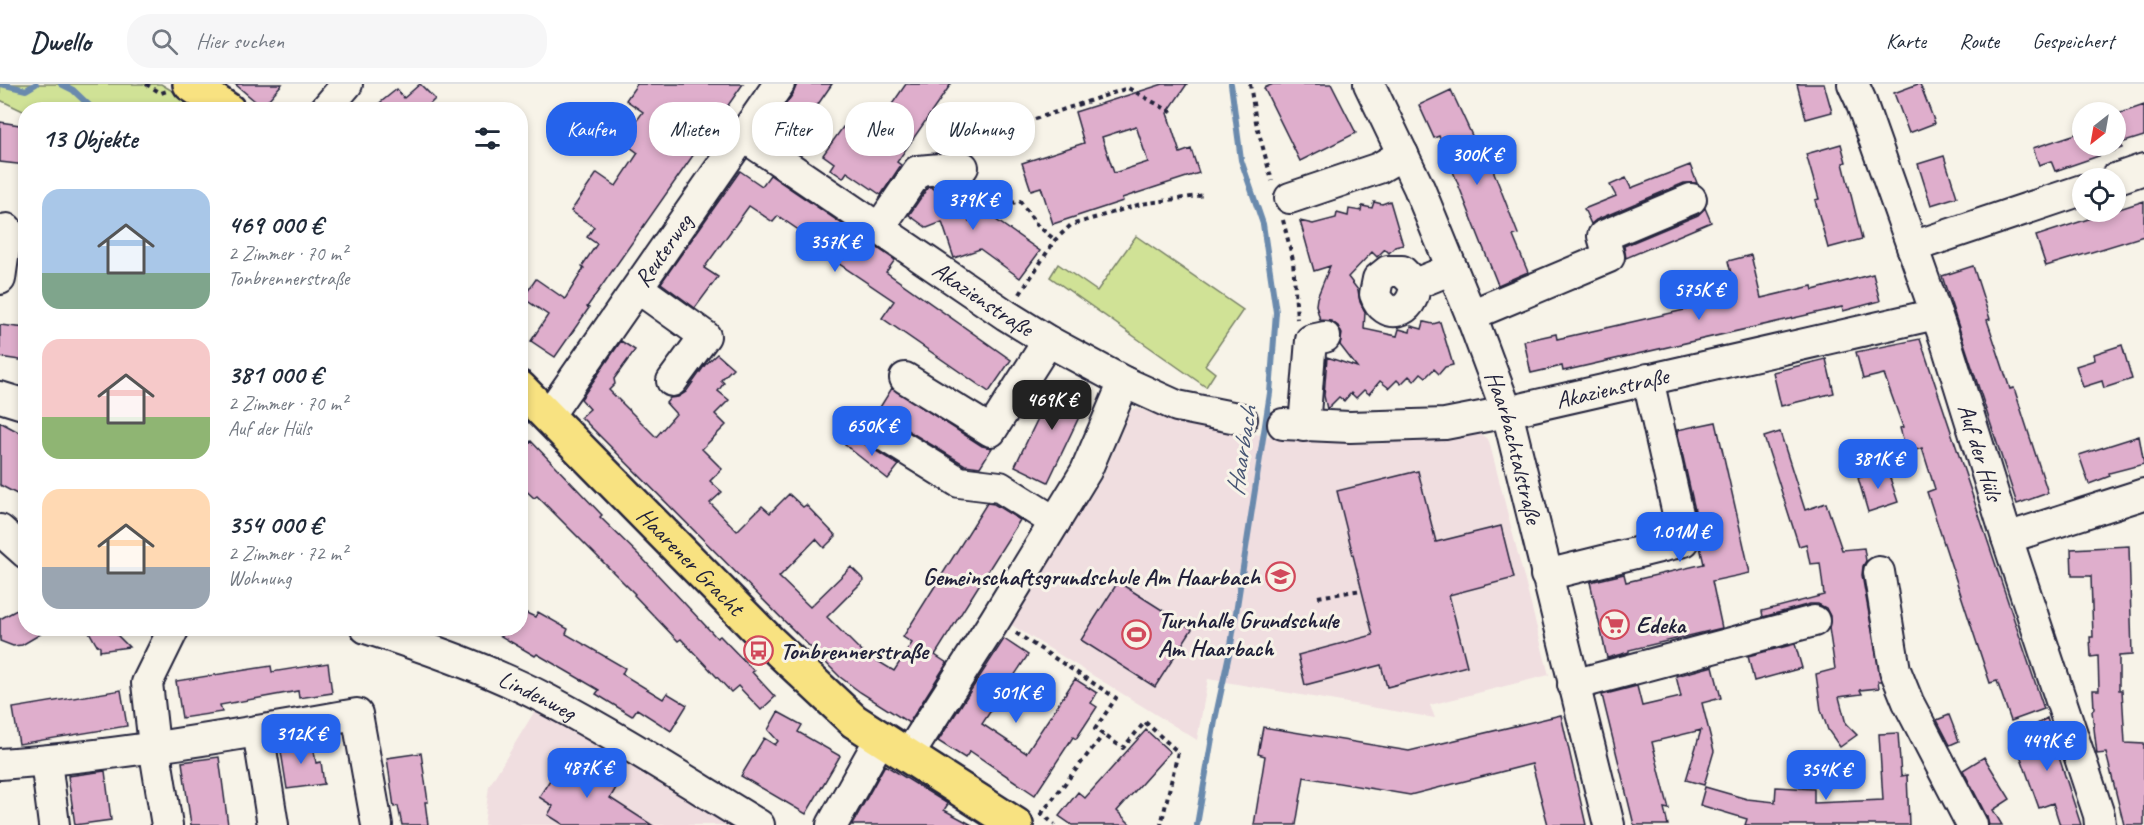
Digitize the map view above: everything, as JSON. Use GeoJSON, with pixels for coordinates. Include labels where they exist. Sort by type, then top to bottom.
{"type":"FeatureCollection","features":[{"type":"Feature","properties":{"kind":"main road"},"geometry":{"type":"LineString","coordinates":[[190,84],[216,102]]}},
{"type":"Feature","properties":{"kind":"main road","name":"Haarener Gracht"},"geometry":{"type":"LineString","coordinates":[[528,396],[769,641],[854,721],[1016,825]]}},
{"type":"Feature","properties":{"kind":"street"},"geometry":{"type":"LineString","coordinates":[[332,102],[347,84]]}},
{"type":"Feature","properties":{"kind":"street","name":"Reuterweg"},"geometry":{"type":"LineString","coordinates":[[548,416],[779,84]]}},
{"type":"Feature","properties":{"kind":"street","name":"Auf der Hüls"},"geometry":{"type":"LineString","coordinates":[[1853,84],[1936,314],[2099,815],[2100,825]]}},
{"type":"Feature","properties":{"kind":"street","name":"Haarbachtalstraße"},"geometry":{"type":"LineString","coordinates":[[1373,85],[1471,315],[1507,412],[1609,825]]}},
{"type":"Feature","properties":{"kind":"street","name":"Akazienstraße"},"geometry":{"type":"LineString","coordinates":[[743,136],[1006,315],[1048,341],[1124,382],[1178,406],[1242,419]]}},
{"type":"Feature","properties":{"kind":"street"},"geometry":{"type":"LineString","coordinates":[[1282,200],[1379,168],[1403,154]]}},
{"type":"Feature","properties":{"kind":"street"},"geometry":{"type":"LineString","coordinates":[[879,228],[918,171],[963,167]]}},
{"type":"Feature","properties":{"kind":"street"},"geometry":{"type":"LineString","coordinates":[[2126,175],[2144,169]]}},
{"type":"Feature","properties":{"kind":"street"},"geometry":{"type":"LineString","coordinates":[[1912,247],[2072,193]]}},
{"type":"Feature","properties":{"kind":"street"},"geometry":{"type":"LineString","coordinates":[[1471,315],[1610,257],[1603,236],[1691,199]]}},
{"type":"Feature","properties":{"kind":"street"},"geometry":{"type":"LineString","coordinates":[[0,279],[7,229]]}},
{"type":"Feature","properties":{"kind":"street"},"geometry":{"type":"LineString","coordinates":[[1415,284],[1452,269]]}},
{"type":"Feature","properties":{"kind":"street"},"geometry":{"type":"LineString","coordinates":[[638,288],[705,336],[672,381]]}},
{"type":"Feature","properties":{"kind":"street","name":"Akazienstraße"},"geometry":{"type":"LineString","coordinates":[[1325,338],[1311,340],[1294,425],[1350,427],[1444,424],[1507,412],[1936,314]]}},
{"type":"Feature","properties":{"kind":"street"},"geometry":{"type":"LineString","coordinates":[[905,378],[991,431],[1048,341]]}},
{"type":"Feature","properties":{"kind":"street"},"geometry":{"type":"LineString","coordinates":[[1546,575],[1684,541],[1648,379]]}},
{"type":"Feature","properties":{"kind":"street"},"geometry":{"type":"LineString","coordinates":[[908,756],[1086,471],[1124,382]]}},
{"type":"Feature","properties":{"kind":"street"},"geometry":{"type":"LineString","coordinates":[[0,397],[18,403]]}},
{"type":"Feature","properties":{"kind":"street"},"geometry":{"type":"LineString","coordinates":[[872,429],[958,482],[1000,487],[1056,522]]}},
{"type":"Feature","properties":{"kind":"street"},"geometry":{"type":"LineString","coordinates":[[2007,538],[2144,494]]}},
{"type":"Feature","properties":{"kind":"street"},"geometry":{"type":"LineString","coordinates":[[0,530],[18,547]]}},
{"type":"Feature","properties":{"kind":"street"},"geometry":{"type":"LineString","coordinates":[[1880,572],[1895,670],[1908,702],[1972,825]]}},
{"type":"Feature","properties":{"kind":"street"},"geometry":{"type":"LineString","coordinates":[[1573,685],[1814,621]]}},
{"type":"Feature","properties":{"kind":"street"},"geometry":{"type":"LineString","coordinates":[[167,825],[154,746],[147,683],[170,636]]}},
{"type":"Feature","properties":{"kind":"street","name":"Lindenweg"},"geometry":{"type":"LineString","coordinates":[[391,636],[487,672],[584,719],[759,825]]}},
{"type":"Feature","properties":{"kind":"street"},"geometry":{"type":"LineString","coordinates":[[0,764],[46,761],[154,746],[357,714],[377,825]]}},
{"type":"Feature","properties":{"kind":"street"},"geometry":{"type":"LineString","coordinates":[[258,731],[273,825]]}},
{"type":"Feature","properties":{"kind":"street"},"geometry":{"type":"LineString","coordinates":[[832,825],[880,739]]}},
{"type":"Feature","properties":{"kind":"street"},"geometry":{"type":"LineString","coordinates":[[46,761],[54,825]]}},
{"type":"Feature","properties":{"kind":"path"},"geometry":{"type":"LineString","coordinates":[[146,84],[161,93],[168,91],[173,84]]}},
{"type":"Feature","properties":{"kind":"path"},"geometry":{"type":"LineString","coordinates":[[1250,84],[1256,122],[1282,200],[1293,260],[1297,326]]}},
{"type":"Feature","properties":{"kind":"path"},"geometry":{"type":"LineString","coordinates":[[1055,240],[1037,225],[1020,201],[982,211],[949,141],[990,126],[993,133],[1128,88],[1175,114]]}},
{"type":"Feature","properties":{"kind":"path"},"geometry":{"type":"LineString","coordinates":[[1006,315],[1055,240],[1071,225],[1141,204],[1205,195]]}},
{"type":"Feature","properties":{"kind":"path"},"geometry":{"type":"LineString","coordinates":[[1318,597],[1362,590]]}},
{"type":"Feature","properties":{"kind":"path"},"geometry":{"type":"LineString","coordinates":[[995,620],[1116,698],[1095,729],[1103,735],[1123,748],[1145,722],[1178,752],[1161,825]]}},
{"type":"Feature","properties":{"kind":"path"},"geometry":{"type":"LineString","coordinates":[[1055,825],[1041,813],[1103,735]]}},
{"type":"Feature","properties":{"kind":"shaded area","name":"Gemeinschaftsgrundschule Am Haarbach"},"geometry":{"type":"Polygon","coordinates":[[[1136,408],[1196,426],[1312,442],[1377,444],[1478,433],[1484,436],[1489,441],[1549,675],[1430,705],[1435,718],[1208,679],[1197,740],[1010,624],[1103,476],[1130,411],[1136,408]]]}},
{"type":"Feature","properties":{"kind":"shaded area"},"geometry":{"type":"Polygon","coordinates":[[[536,709],[730,825],[484,825],[489,786],[536,709]]]}},
{"type":"Feature","properties":{"kind":"green space"},"geometry":{"type":"Polygon","coordinates":[[[0,84],[161,84],[189,101],[18,102],[18,109],[0,100],[0,84]]]}},
{"type":"Feature","properties":{"kind":"green space"},"geometry":{"type":"Polygon","coordinates":[[[1136,236],[1243,310],[1205,365],[1215,373],[1206,387],[1050,277],[1058,264],[1097,291],[1136,236]]]}},
{"type":"Feature","properties":{"kind":"building"},"geometry":{"type":"Polygon","coordinates":[[[235,84],[282,84],[266,102],[256,102],[235,84]]]}},
{"type":"Feature","properties":{"kind":"building"},"geometry":{"type":"Polygon","coordinates":[[[420,84],[435,99],[432,102],[381,102],[397,89],[404,98],[420,84]]]}},
{"type":"Feature","properties":{"kind":"building"},"geometry":{"type":"Polygon","coordinates":[[[637,84],[743,84],[730,102],[649,102],[649,156],[693,156],[587,307],[589,308],[555,357],[531,341],[548,315],[528,301],[528,291],[536,279],[565,299],[584,268],[582,266],[597,244],[587,237],[594,227],[571,211],[597,173],[616,186],[637,156],[637,120],[643,112],[637,108],[637,102],[626,100],[637,84]]]}},
{"type":"Feature","properties":{"kind":"building"},"geometry":{"type":"Polygon","coordinates":[[[797,84],[832,84],[820,102],[787,102],[797,84]]]}},
{"type":"Feature","properties":{"kind":"building"},"geometry":{"type":"Polygon","coordinates":[[[906,84],[951,84],[939,102],[926,102],[926,120],[914,137],[914,102],[894,102],[906,84]]]}},
{"type":"Feature","properties":{"kind":"building"},"geometry":{"type":"Polygon","coordinates":[[[1163,84],[1187,84],[1167,113],[1180,153],[1191,149],[1199,173],[1053,224],[1041,187],[1031,190],[1022,163],[1084,143],[1075,112],[1163,84]],[[1136,126],[1102,137],[1114,173],[1148,162],[1136,126]]]}},
{"type":"Feature","properties":{"kind":"building"},"geometry":{"type":"Polygon","coordinates":[[[1273,84],[1331,84],[1356,133],[1300,161],[1264,88],[1273,84]]]}},
{"type":"Feature","properties":{"kind":"building"},"geometry":{"type":"Polygon","coordinates":[[[1797,84],[1824,84],[1832,112],[1806,119],[1797,84]]]}},
{"type":"Feature","properties":{"kind":"building"},"geometry":{"type":"Polygon","coordinates":[[[1920,84],[1935,123],[1909,133],[1894,93],[1920,84]]]}},
{"type":"Feature","properties":{"kind":"building"},"geometry":{"type":"Polygon","coordinates":[[[1451,90],[1475,142],[1481,139],[1518,234],[1513,236],[1528,272],[1498,285],[1439,136],[1434,138],[1419,105],[1451,90]]]}},
{"type":"Feature","properties":{"kind":"building"},"geometry":{"type":"Polygon","coordinates":[[[2144,105],[2144,136],[2126,142],[2126,111],[2144,105]]]}},
{"type":"Feature","properties":{"kind":"building"},"geometry":{"type":"Polygon","coordinates":[[[0,122],[18,125],[18,164],[0,162],[0,122]]]}},
{"type":"Feature","properties":{"kind":"building"},"geometry":{"type":"Polygon","coordinates":[[[843,127],[845,128],[845,156],[901,156],[897,162],[901,165],[881,195],[847,172],[843,178],[830,169],[834,163],[824,156],[833,156],[833,141],[843,127]]]}},
{"type":"Feature","properties":{"kind":"building"},"geometry":{"type":"Polygon","coordinates":[[[2072,135],[2072,156],[2099,156],[2055,171],[2051,161],[2039,165],[2033,148],[2072,135]]]}},
{"type":"Feature","properties":{"kind":"building"},"geometry":{"type":"Polygon","coordinates":[[[1841,144],[1846,162],[1843,163],[1862,239],[1828,248],[1815,200],[1819,199],[1806,154],[1841,144]]]}},
{"type":"Feature","properties":{"kind":"building"},"geometry":{"type":"Polygon","coordinates":[[[1944,156],[1957,197],[1931,205],[1918,164],[1944,156]]]}},
{"type":"Feature","properties":{"kind":"building"},"geometry":{"type":"Polygon","coordinates":[[[1690,165],[1697,183],[1684,183],[1591,224],[1584,209],[1616,196],[1610,185],[1626,178],[1631,188],[1690,165]]]}},
{"type":"Feature","properties":{"kind":"building"},"geometry":{"type":"Polygon","coordinates":[[[740,171],[762,186],[770,175],[895,260],[886,272],[1011,360],[989,392],[882,318],[894,301],[829,257],[832,253],[778,216],[773,222],[749,206],[704,268],[718,277],[695,308],[661,283],[740,171]]]}},
{"type":"Feature","properties":{"kind":"building"},"geometry":{"type":"Polygon","coordinates":[[[957,186],[969,221],[989,215],[1040,251],[1020,278],[980,249],[954,258],[942,222],[927,228],[909,215],[928,187],[938,192],[957,186]]]}},
{"type":"Feature","properties":{"kind":"building"},"geometry":{"type":"Polygon","coordinates":[[[1390,201],[1403,245],[1395,247],[1389,253],[1385,249],[1377,257],[1372,252],[1348,277],[1358,290],[1365,312],[1364,329],[1397,336],[1399,329],[1410,332],[1411,326],[1422,329],[1424,322],[1433,324],[1440,322],[1453,365],[1445,367],[1439,374],[1434,369],[1426,377],[1421,373],[1414,381],[1409,376],[1401,384],[1397,380],[1389,388],[1380,381],[1369,394],[1364,390],[1356,398],[1351,393],[1344,401],[1339,397],[1327,409],[1324,396],[1327,357],[1357,367],[1340,345],[1342,334],[1338,326],[1331,321],[1320,320],[1316,305],[1317,298],[1330,266],[1314,271],[1300,221],[1313,224],[1336,218],[1337,213],[1348,216],[1349,209],[1361,211],[1362,206],[1372,208],[1374,202],[1382,204],[1390,201]]]}},
{"type":"Feature","properties":{"kind":"building"},"geometry":{"type":"Polygon","coordinates":[[[2144,201],[2144,236],[2046,266],[2036,236],[2079,222],[2126,222],[2126,207],[2144,201]]]}},
{"type":"Feature","properties":{"kind":"building"},"geometry":{"type":"Polygon","coordinates":[[[1705,208],[1711,222],[1626,258],[1624,246],[1698,215],[1705,208]]]}},
{"type":"Feature","properties":{"kind":"building"},"geometry":{"type":"Polygon","coordinates":[[[1751,255],[1761,298],[1812,286],[1813,290],[1873,274],[1880,301],[1843,311],[1842,307],[1563,371],[1562,366],[1531,373],[1524,341],[1556,334],[1557,339],[1737,298],[1728,261],[1751,255]]]}},
{"type":"Feature","properties":{"kind":"building"},"geometry":{"type":"Polygon","coordinates":[[[1973,266],[1990,319],[1987,320],[2010,389],[2014,388],[2048,493],[2017,504],[1942,276],[1973,266]]]}},
{"type":"Feature","properties":{"kind":"building"},"geometry":{"type":"Polygon","coordinates":[[[0,325],[18,327],[18,360],[0,357],[0,325]]]}},
{"type":"Feature","properties":{"kind":"building"},"geometry":{"type":"Polygon","coordinates":[[[1920,339],[2044,709],[2011,721],[1997,681],[1990,683],[1927,492],[1935,489],[1922,448],[1907,453],[1900,428],[1903,427],[1884,374],[1863,379],[1856,352],[1920,339]]]}},
{"type":"Feature","properties":{"kind":"building"},"geometry":{"type":"Polygon","coordinates":[[[621,341],[635,350],[614,379],[615,384],[609,390],[656,437],[676,414],[666,403],[670,398],[678,397],[686,392],[705,365],[717,354],[733,368],[721,380],[724,383],[718,391],[729,400],[715,414],[726,425],[702,449],[722,469],[710,481],[722,492],[710,503],[737,531],[762,506],[770,513],[789,494],[803,507],[806,505],[836,536],[824,548],[816,539],[779,577],[810,607],[851,567],[864,580],[827,617],[861,651],[894,671],[912,643],[903,637],[987,503],[994,504],[1020,520],[935,655],[947,663],[909,723],[840,677],[581,417],[590,409],[581,399],[621,341]]]}},
{"type":"Feature","properties":{"kind":"building"},"geometry":{"type":"Polygon","coordinates":[[[2122,345],[2132,379],[2104,388],[2102,381],[2083,387],[2076,366],[2095,360],[2094,354],[2122,345]]]}},
{"type":"Feature","properties":{"kind":"building"},"geometry":{"type":"Polygon","coordinates":[[[1826,359],[1834,393],[1781,406],[1773,372],[1826,359]]]}},
{"type":"Feature","properties":{"kind":"building"},"geometry":{"type":"Polygon","coordinates":[[[1056,381],[1089,396],[1048,482],[1015,466],[1056,381]]]}},
{"type":"Feature","properties":{"kind":"building"},"geometry":{"type":"Polygon","coordinates":[[[892,388],[982,446],[992,448],[980,467],[965,465],[877,412],[892,388]]]}},
{"type":"Feature","properties":{"kind":"building"},"geometry":{"type":"Polygon","coordinates":[[[0,422],[18,432],[18,495],[0,485],[0,422]]]}},
{"type":"Feature","properties":{"kind":"building"},"geometry":{"type":"Polygon","coordinates":[[[1716,422],[1750,573],[1712,581],[1722,628],[1629,650],[1629,652],[1607,658],[1590,582],[1624,574],[1626,582],[1704,564],[1700,547],[1701,537],[1677,430],[1716,422]]]}},
{"type":"Feature","properties":{"kind":"building"},"geometry":{"type":"Polygon","coordinates":[[[856,431],[857,437],[863,443],[899,465],[888,479],[845,445],[856,431]]]}},
{"type":"Feature","properties":{"kind":"building"},"geometry":{"type":"Polygon","coordinates":[[[1780,432],[1805,510],[1826,503],[1842,550],[1864,548],[1866,561],[1862,575],[1881,681],[1878,681],[1879,688],[1860,690],[1862,694],[1839,697],[1846,724],[1857,735],[1840,747],[1828,730],[1821,710],[1816,674],[1835,669],[1829,628],[1830,616],[1826,608],[1818,604],[1810,604],[1763,617],[1762,611],[1824,595],[1820,563],[1810,564],[1806,544],[1799,546],[1764,437],[1780,432]]]}},
{"type":"Feature","properties":{"kind":"building"},"geometry":{"type":"Polygon","coordinates":[[[2139,436],[2144,464],[2109,473],[2110,476],[2089,484],[2079,455],[2139,436]]]}},
{"type":"Feature","properties":{"kind":"building"},"geometry":{"type":"Polygon","coordinates":[[[531,441],[602,515],[600,517],[717,638],[720,636],[754,671],[752,672],[775,697],[761,710],[738,686],[731,692],[537,496],[534,498],[528,492],[528,444],[531,441]]]}},
{"type":"Feature","properties":{"kind":"building"},"geometry":{"type":"Polygon","coordinates":[[[1887,469],[1898,502],[1868,512],[1858,478],[1887,469]]]}},
{"type":"Feature","properties":{"kind":"building"},"geometry":{"type":"Polygon","coordinates":[[[1418,471],[1436,542],[1501,526],[1514,578],[1449,595],[1467,666],[1387,687],[1381,665],[1305,685],[1298,655],[1373,635],[1337,491],[1418,471]]]}},
{"type":"Feature","properties":{"kind":"building"},"geometry":{"type":"Polygon","coordinates":[[[2129,546],[2132,655],[2119,656],[2119,690],[2122,690],[2125,743],[2144,744],[2144,825],[2124,825],[2106,753],[2097,754],[2092,711],[2094,709],[2093,690],[2099,690],[2098,656],[2091,657],[2090,637],[2093,637],[2091,576],[2072,576],[2071,549],[2129,546]]]}},
{"type":"Feature","properties":{"kind":"building","name":"Turnhalle Grundschule Am Haarbach"},"geometry":{"type":"Polygon","coordinates":[[[1118,582],[1192,629],[1155,687],[1081,640],[1118,582]]]}},
{"type":"Feature","properties":{"kind":"building"},"geometry":{"type":"Polygon","coordinates":[[[18,609],[18,636],[37,636],[22,645],[13,646],[0,641],[0,619],[18,609]]]}},
{"type":"Feature","properties":{"kind":"building"},"geometry":{"type":"Polygon","coordinates":[[[538,612],[568,629],[566,634],[625,668],[622,674],[663,699],[667,693],[687,705],[671,731],[637,709],[632,716],[596,694],[599,690],[537,654],[535,656],[501,636],[528,636],[528,614],[535,617],[538,612]]]}},
{"type":"Feature","properties":{"kind":"building"},"geometry":{"type":"Polygon","coordinates":[[[92,636],[118,636],[129,647],[100,651],[100,647],[92,636]]]}},
{"type":"Feature","properties":{"kind":"building"},"geometry":{"type":"Polygon","coordinates":[[[1004,639],[1028,655],[982,724],[1026,753],[1075,679],[1097,693],[1091,703],[1097,707],[1076,739],[1073,737],[1035,795],[970,751],[965,758],[938,741],[1004,639]]]}},
{"type":"Feature","properties":{"kind":"building"},"geometry":{"type":"Polygon","coordinates":[[[1795,644],[1802,668],[1754,681],[1748,656],[1795,644]]]}},
{"type":"Feature","properties":{"kind":"building"},"geometry":{"type":"Polygon","coordinates":[[[328,663],[332,693],[299,698],[298,691],[220,705],[222,712],[182,718],[176,681],[271,666],[272,672],[328,663]]]}},
{"type":"Feature","properties":{"kind":"building"},"geometry":{"type":"Polygon","coordinates":[[[1713,666],[1721,698],[1702,703],[1714,751],[1704,785],[1686,780],[1701,730],[1652,742],[1669,809],[1664,808],[1668,825],[1634,825],[1602,695],[1637,686],[1642,706],[1681,697],[1676,676],[1713,666]]]}},
{"type":"Feature","properties":{"kind":"building"},"geometry":{"type":"Polygon","coordinates":[[[121,690],[127,726],[19,744],[13,708],[121,690]]]}},
{"type":"Feature","properties":{"kind":"building"},"geometry":{"type":"Polygon","coordinates":[[[778,712],[802,725],[798,732],[840,756],[806,814],[741,776],[764,738],[775,745],[778,741],[768,730],[778,712]]]}},
{"type":"Feature","properties":{"kind":"building"},"geometry":{"type":"Polygon","coordinates":[[[1561,715],[1586,825],[1548,825],[1532,764],[1410,795],[1304,777],[1296,825],[1254,825],[1265,756],[1258,754],[1263,727],[1409,751],[1561,715]]]}},
{"type":"Feature","properties":{"kind":"building"},"geometry":{"type":"Polygon","coordinates":[[[1949,715],[1959,741],[1950,745],[1937,720],[1949,715]]]}},
{"type":"Feature","properties":{"kind":"building"},"geometry":{"type":"Polygon","coordinates":[[[2047,718],[2081,825],[2060,825],[2053,803],[2039,808],[2014,738],[2047,718]]]}},
{"type":"Feature","properties":{"kind":"building"},"geometry":{"type":"Polygon","coordinates":[[[1146,730],[1170,752],[1117,811],[1131,825],[1072,825],[1059,816],[1078,792],[1085,798],[1146,730]]]}},
{"type":"Feature","properties":{"kind":"building"},"geometry":{"type":"Polygon","coordinates":[[[1898,733],[1901,776],[1907,775],[1909,825],[1745,825],[1747,819],[1700,805],[1705,787],[1747,799],[1775,802],[1776,787],[1814,789],[1814,803],[1883,800],[1879,734],[1898,733]]]}},
{"type":"Feature","properties":{"kind":"building"},"geometry":{"type":"Polygon","coordinates":[[[312,739],[316,763],[321,762],[324,784],[287,789],[280,745],[312,739]]]}},
{"type":"Feature","properties":{"kind":"building"},"geometry":{"type":"Polygon","coordinates":[[[421,753],[428,802],[425,802],[428,825],[402,825],[398,806],[394,807],[387,758],[421,753]]]}},
{"type":"Feature","properties":{"kind":"building"},"geometry":{"type":"Polygon","coordinates":[[[219,757],[228,825],[191,825],[182,762],[219,757]]]}},
{"type":"Feature","properties":{"kind":"building"},"geometry":{"type":"Polygon","coordinates":[[[1984,757],[2010,799],[1993,810],[2002,825],[1989,825],[1963,770],[1984,757]]]}},
{"type":"Feature","properties":{"kind":"building"},"geometry":{"type":"Polygon","coordinates":[[[592,760],[622,778],[610,798],[652,825],[564,825],[548,815],[553,806],[539,797],[559,766],[580,779],[592,760]]]}},
{"type":"Feature","properties":{"kind":"building"},"geometry":{"type":"Polygon","coordinates":[[[885,765],[948,804],[944,810],[972,825],[852,825],[885,765]]]}},
{"type":"Feature","properties":{"kind":"building"},"geometry":{"type":"Polygon","coordinates":[[[105,771],[111,820],[75,825],[68,776],[105,771]]]}},
{"type":"Feature","properties":{"kind":"waterway"},"geometry":{"type":"LineString","coordinates":[[1,84],[26,90],[36,84]]}},
{"type":"Feature","properties":{"kind":"waterway"},"geometry":{"type":"LineString","coordinates":[[61,84],[73,90],[86,102]]}},
{"type":"Feature","properties":{"kind":"waterway","name":"Haarbach"},"geometry":{"type":"LineString","coordinates":[[1197,825],[1231,645],[1270,393],[1276,312],[1263,224],[1241,160],[1231,84]]}},
{"type":"Feature","properties":{"kind":"place","name":"Gemeinschaftsgrundschule Am Haarbach"},"geometry":{"type":"Point","coordinates":[1281,577]}},
{"type":"Feature","properties":{"kind":"place","name":"Edeka"},"geometry":{"type":"Point","coordinates":[1615,625]}},
{"type":"Feature","properties":{"kind":"place","name":"Turnhalle Grundschule Am Haarbach"},"geometry":{"type":"Point","coordinates":[1137,634]}},
{"type":"Feature","properties":{"kind":"place","name":"Tonbrennerstraße"},"geometry":{"type":"Point","coordinates":[759,651]}}]}
